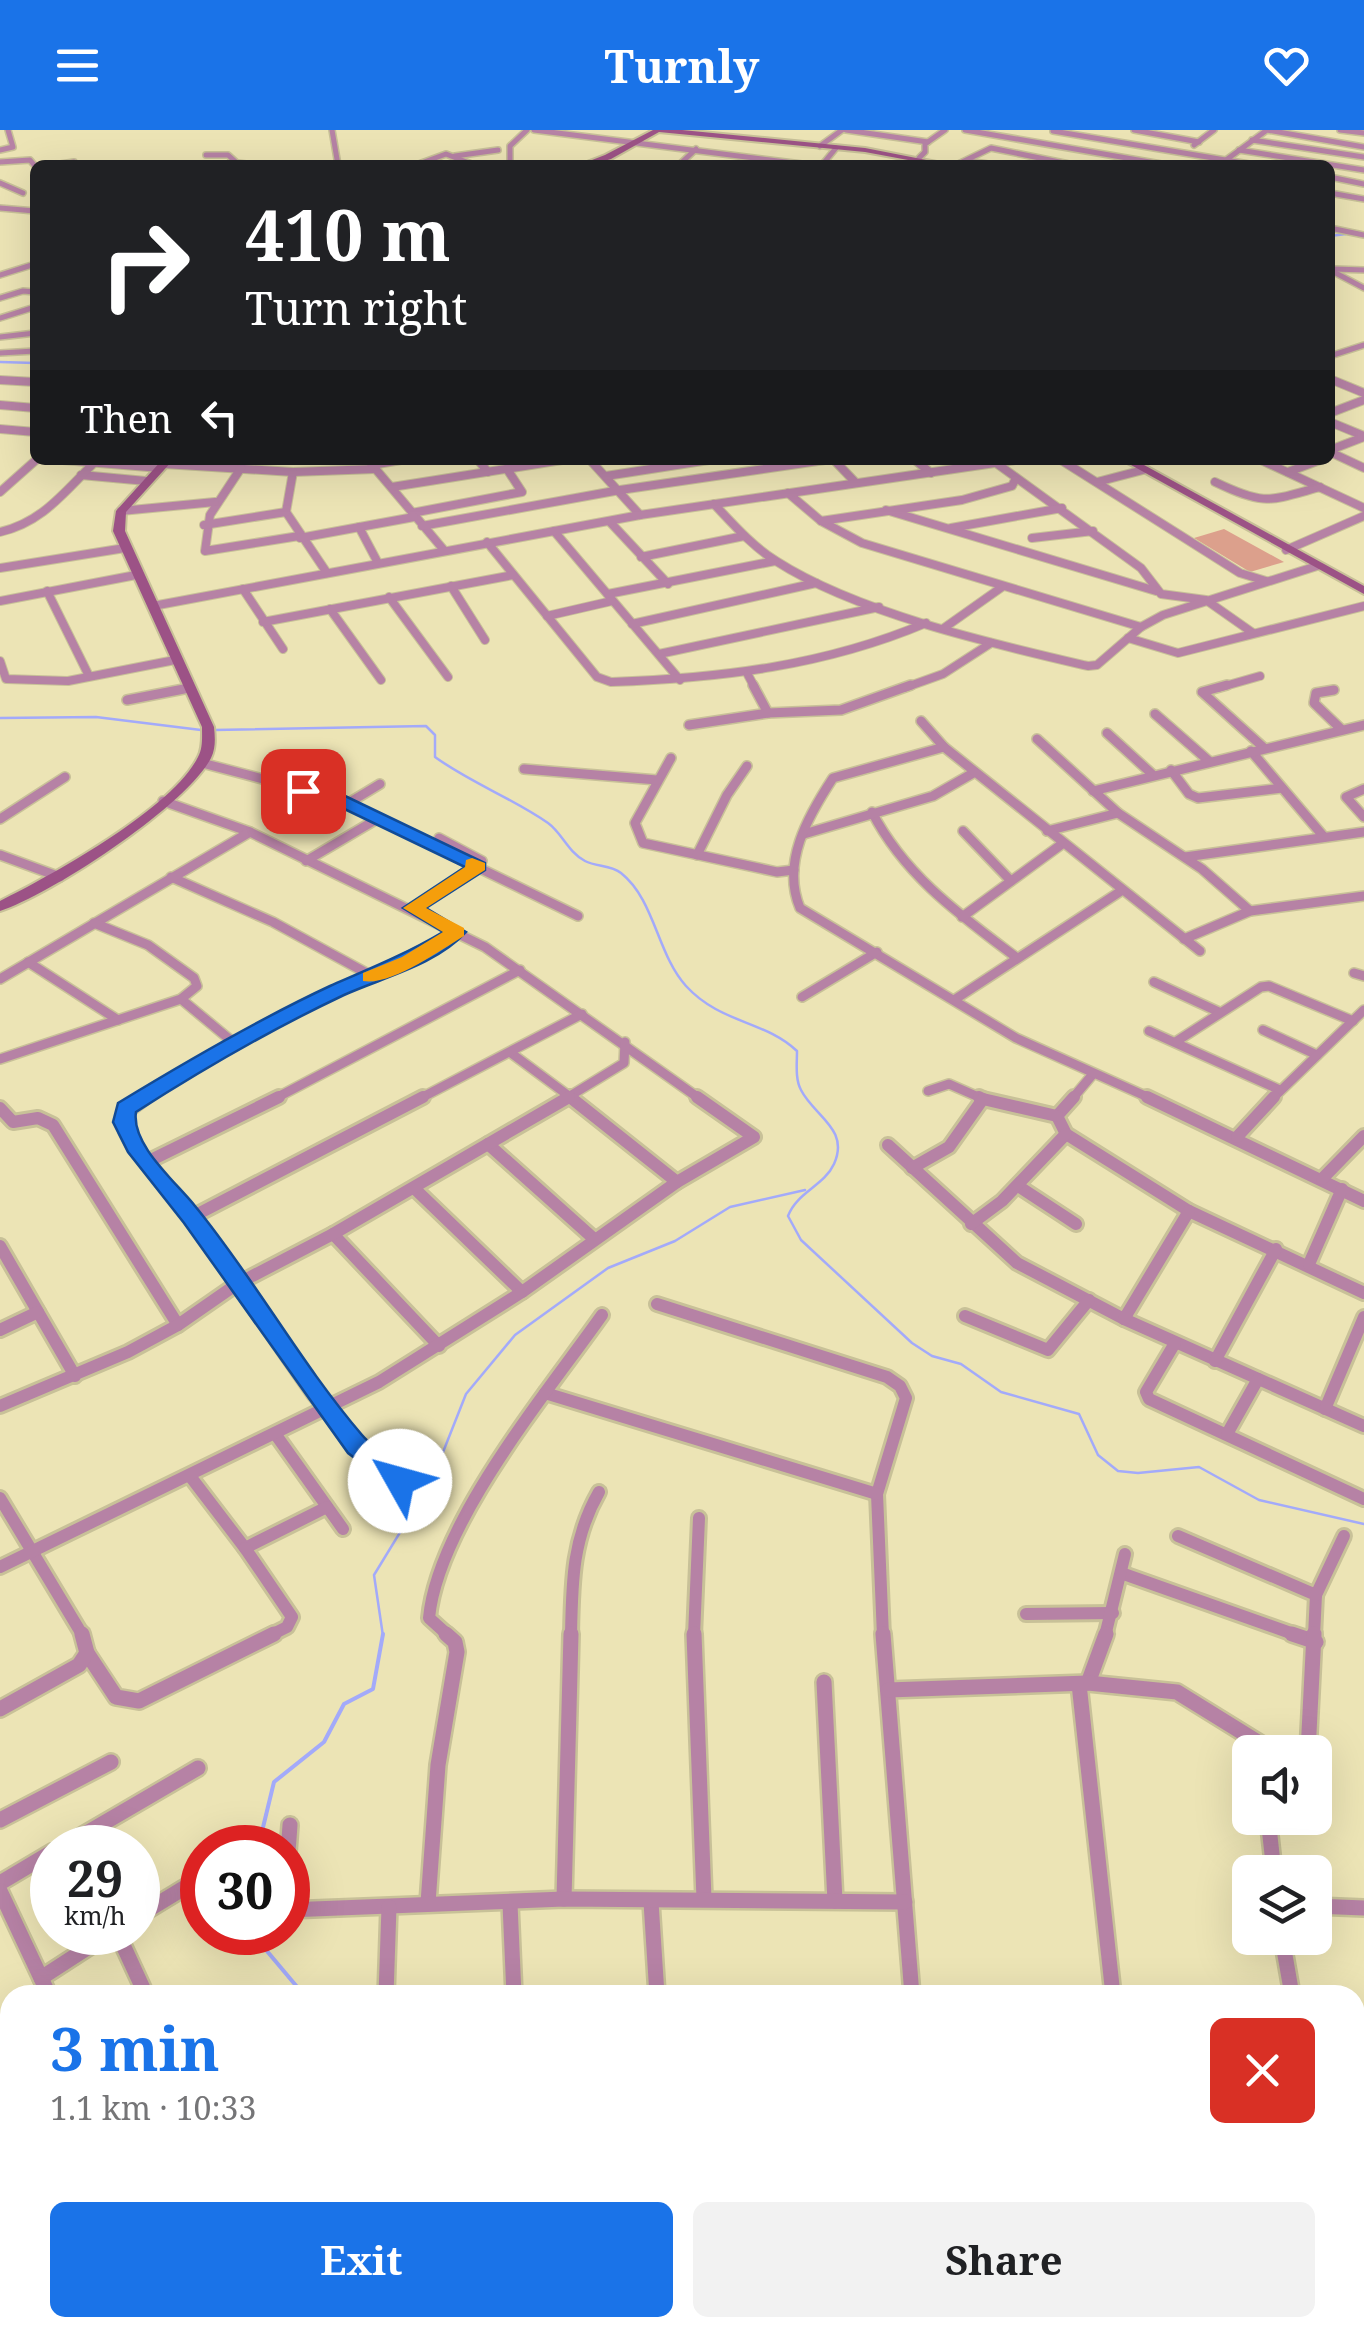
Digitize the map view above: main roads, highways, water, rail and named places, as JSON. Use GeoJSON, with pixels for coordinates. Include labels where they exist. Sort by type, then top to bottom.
{"type":"FeatureCollection","features":[{"type":"Feature","properties":{"kind":"main road"},"geometry":{"type":"LineString","coordinates":[[594,160],[658,130],[734,134],[927,160]]}},
{"type":"Feature","properties":{"kind":"main road"},"geometry":{"type":"LineString","coordinates":[[0,907],[60,877],[163,801],[202,762],[209,733],[119,532],[121,511],[163,465]]}},
{"type":"Feature","properties":{"kind":"main road"},"geometry":{"type":"LineString","coordinates":[[1135,465],[1364,590]]}},
{"type":"Feature","properties":{"kind":"waterway"},"geometry":{"type":"LineString","coordinates":[[1335,235],[1346,234]]}},
{"type":"Feature","properties":{"kind":"waterway"},"geometry":{"type":"LineString","coordinates":[[0,362],[30,363]]}},
{"type":"Feature","properties":{"kind":"waterway"},"geometry":{"type":"LineString","coordinates":[[0,718],[96,717],[201,730]]}},
{"type":"Feature","properties":{"kind":"waterway"},"geometry":{"type":"LineString","coordinates":[[214,730],[426,726],[435,735],[435,757],[548,823],[585,861],[621,873],[649,912],[676,973],[699,998],[771,1033],[797,1051],[799,1086],[834,1132],[838,1152],[830,1172],[798,1201],[788,1216],[801,1240],[912,1343],[932,1356],[961,1364],[1001,1392],[1079,1414],[1098,1455],[1118,1471],[1199,1467],[1259,1500],[1364,1524]]}},
{"type":"Feature","properties":{"kind":"waterway"},"geometry":{"type":"LineString","coordinates":[[383,1635],[374,1575],[432,1480],[466,1394],[515,1335],[608,1268],[675,1241],[730,1207],[805,1190]]}},
{"type":"Feature","properties":{"kind":"waterway"},"geometry":{"type":"LineString","coordinates":[[264,1825],[274,1782],[324,1742],[344,1704],[373,1689],[383,1635]]}},
{"type":"Feature","properties":{"kind":"waterway"},"geometry":{"type":"LineString","coordinates":[[270,1955],[295,1985]]}}]}
